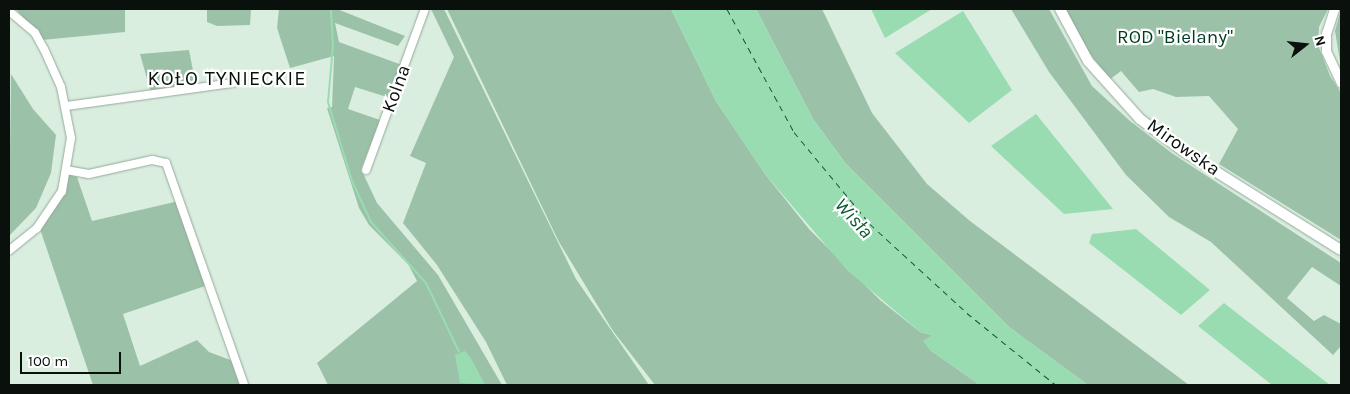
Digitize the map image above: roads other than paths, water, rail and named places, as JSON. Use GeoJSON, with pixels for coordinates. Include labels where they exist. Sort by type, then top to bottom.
{"type":"FeatureCollection","features":[{"type":"Feature","properties":{"kind":"main road","name":"Mirowska"},"geometry":{"type":"LineString","coordinates":[[1060,9],[1088,61],[1140,119],[1183,151],[1341,250]]}},
{"type":"Feature","properties":{"kind":"street","name":"Kolna"},"geometry":{"type":"LineString","coordinates":[[366,170],[425,9]]}},
{"type":"Feature","properties":{"kind":"street"},"geometry":{"type":"LineString","coordinates":[[1334,9],[1326,33],[1326,51],[1341,82]]}},
{"type":"Feature","properties":{"kind":"street"},"geometry":{"type":"LineString","coordinates":[[9,10],[35,33],[67,106],[72,138],[62,191],[37,228],[9,251]]}},
{"type":"Feature","properties":{"kind":"street"},"geometry":{"type":"LineString","coordinates":[[67,106],[233,83]]}},
{"type":"Feature","properties":{"kind":"street"},"geometry":{"type":"LineString","coordinates":[[66,170],[89,174],[152,160],[166,163],[244,385]]}},
{"type":"Feature","properties":{"kind":"water","name":"Wisła"},"geometry":{"type":"Polygon","coordinates":[[[671,9],[756,9],[813,119],[846,164],[1009,327],[1088,385],[980,385],[930,350],[923,341],[932,335],[920,332],[847,270],[765,174],[716,101],[671,9]]]}},
{"type":"Feature","properties":{"kind":"water"},"geometry":{"type":"Polygon","coordinates":[[[871,9],[932,9],[885,38],[871,9]]]}},
{"type":"Feature","properties":{"kind":"water"},"geometry":{"type":"Polygon","coordinates":[[[963,11],[1012,90],[969,123],[895,53],[963,11]]]}},
{"type":"Feature","properties":{"kind":"water"},"geometry":{"type":"Polygon","coordinates":[[[1036,114],[1113,209],[1064,214],[991,146],[1036,114]]]}},
{"type":"Feature","properties":{"kind":"water"},"geometry":{"type":"Polygon","coordinates":[[[1136,229],[1210,290],[1181,315],[1089,243],[1092,234],[1136,229]]]}},
{"type":"Feature","properties":{"kind":"water"},"geometry":{"type":"Polygon","coordinates":[[[1224,303],[1330,385],[1272,385],[1198,326],[1224,303]]]}},
{"type":"Feature","properties":{"kind":"water"},"geometry":{"type":"Polygon","coordinates":[[[465,351],[485,385],[460,383],[455,355],[465,351]]]}},
{"type":"Feature","properties":{"kind":"waterway"},"geometry":{"type":"LineString","coordinates":[[331,9],[333,45],[328,102],[352,181],[371,222],[426,283],[459,352]]}},
{"type":"Feature","properties":{"kind":"district","name":"KOŁO TYNIECKIE"},"geometry":{"type":"Point","coordinates":[227,78]}},
{"type":"Feature","properties":{"kind":"park label","name":"ROD \"Bielany\""},"geometry":{"type":"Point","coordinates":[1175,38]}}]}
